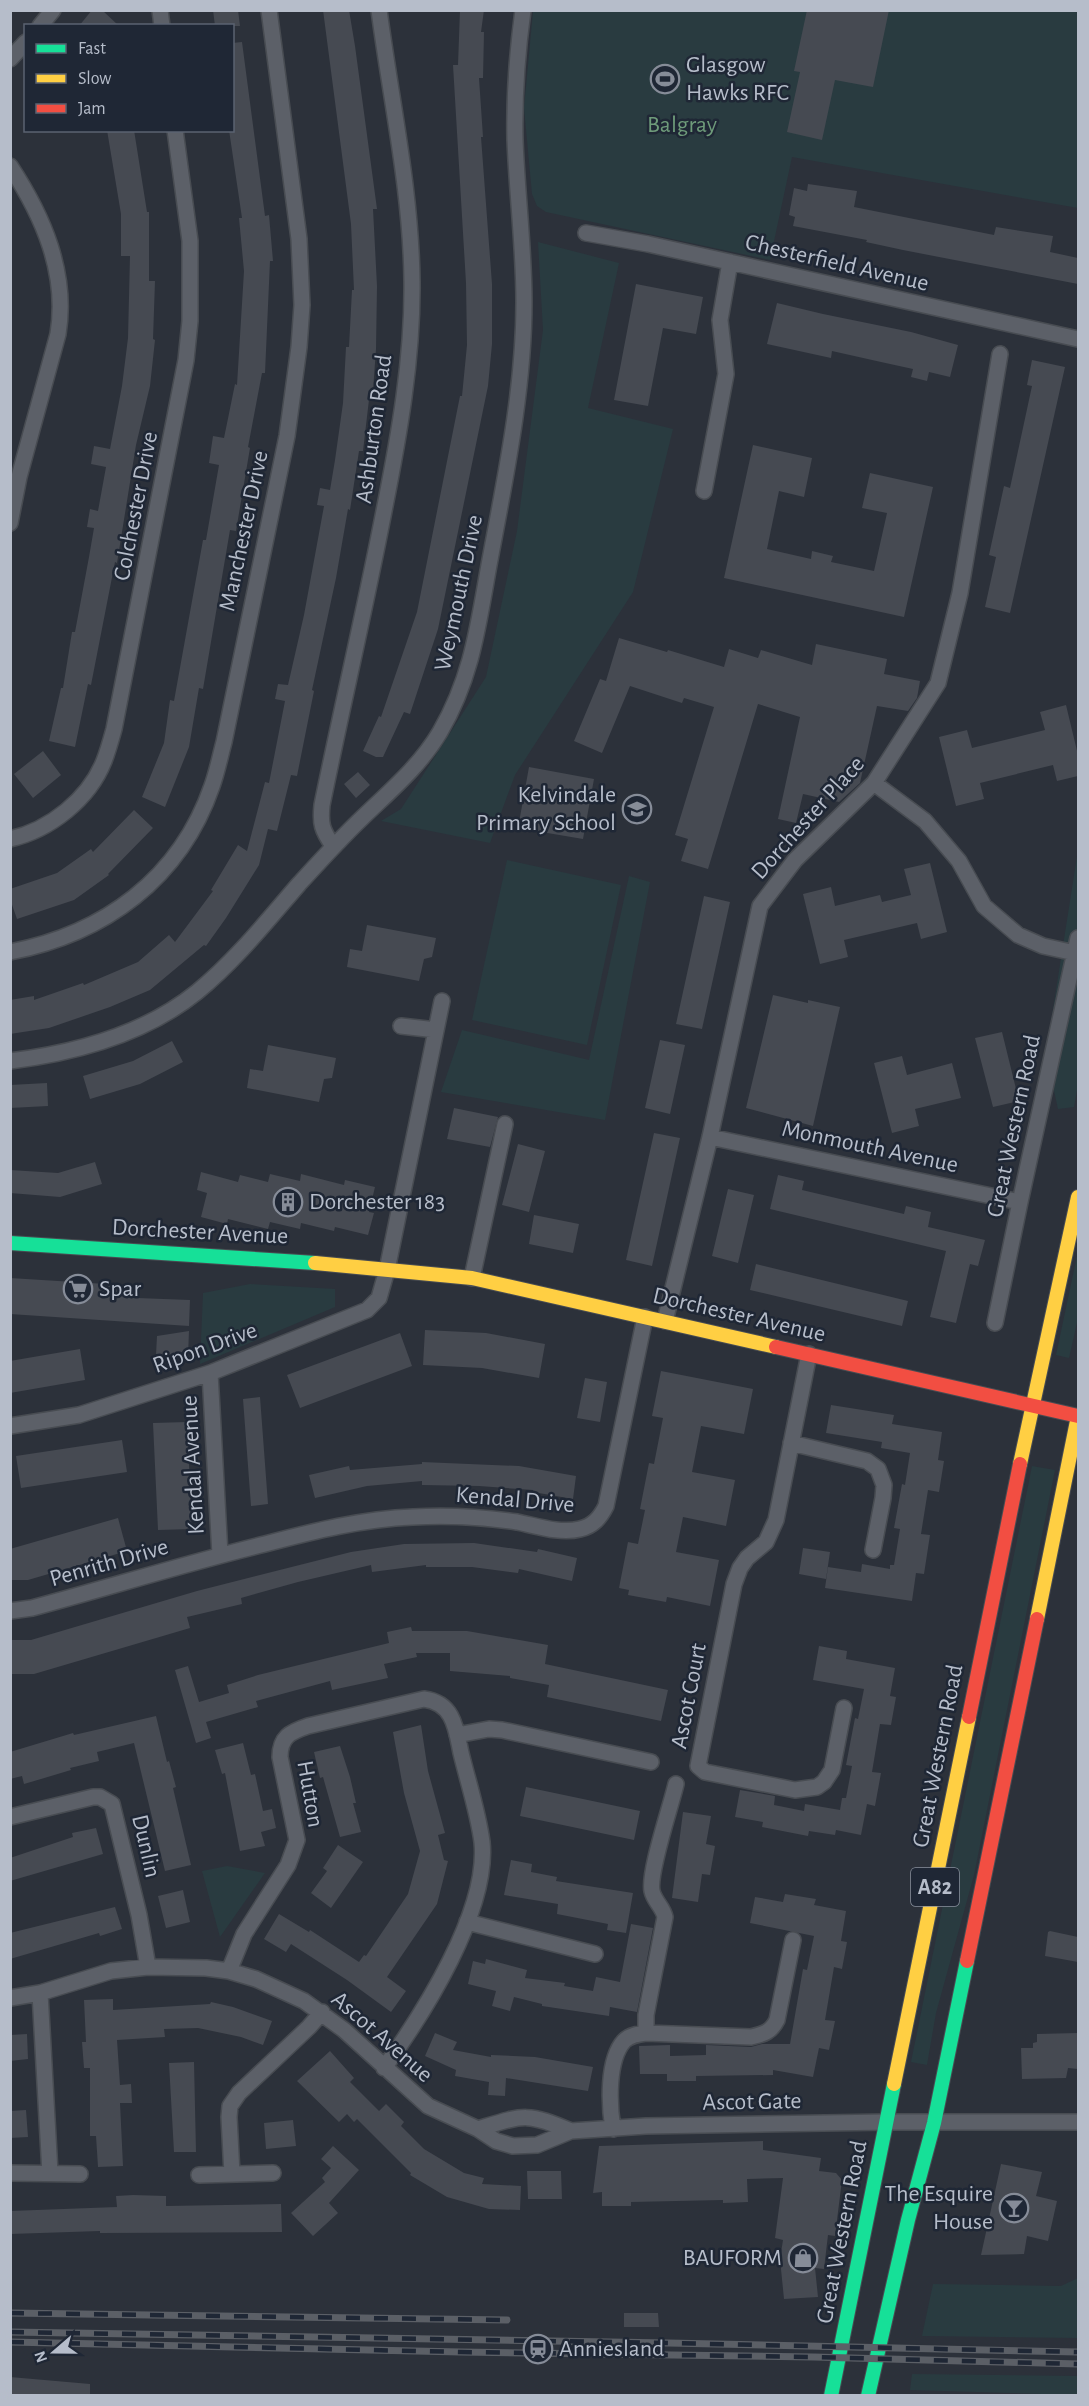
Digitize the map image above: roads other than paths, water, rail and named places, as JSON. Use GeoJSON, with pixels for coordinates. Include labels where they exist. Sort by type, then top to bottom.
{"type":"FeatureCollection","features":[{"type":"Feature","properties":{"kind":"main road","name":"Great Western Road"},"geometry":{"type":"LineString","coordinates":[[831,2396],[1032,1405],[1078,1197]]}},
{"type":"Feature","properties":{"kind":"main road","name":"Dorchester Avenue"},"geometry":{"type":"LineString","coordinates":[[10,1243],[269,1258],[472,1278],[1078,1416]]}},
{"type":"Feature","properties":{"kind":"main road","name":"A82"},"geometry":{"type":"LineString","coordinates":[[868,2396],[908,2220],[934,2123],[1078,1416]]}},
{"type":"Feature","properties":{"kind":"street"},"geometry":{"type":"LineString","coordinates":[[42,24],[53,10]]}},
{"type":"Feature","properties":{"kind":"street","name":"Manchester Drive"},"geometry":{"type":"LineString","coordinates":[[10,952],[64,939],[87,928],[150,885],[196,822],[212,787],[224,742],[287,436],[299,348],[302,305],[299,239],[269,10]]}},
{"type":"Feature","properties":{"kind":"street","name":"Ashburton Road"},"geometry":{"type":"LineString","coordinates":[[333,846],[325,835],[321,822],[322,805],[391,479],[405,389],[410,320],[411,233],[379,10]]}},
{"type":"Feature","properties":{"kind":"street","name":"Weymouth Drive"},"geometry":{"type":"LineString","coordinates":[[10,1061],[54,1055],[106,1040],[171,1010],[196,993],[237,954],[333,846],[393,790],[424,757],[441,731],[471,664],[503,490],[522,355],[524,282],[515,142],[515,82],[523,10]]}},
{"type":"Feature","properties":{"kind":"street"},"geometry":{"type":"LineString","coordinates":[[10,59],[24,44]]}},
{"type":"Feature","properties":{"kind":"street","name":"Colchester Drive"},"geometry":{"type":"LineString","coordinates":[[10,839],[50,823],[80,797],[95,779],[104,762],[119,708],[178,410],[190,321],[190,241],[175,132]]}},
{"type":"Feature","properties":{"kind":"street"},"geometry":{"type":"LineString","coordinates":[[10,166],[39,217],[52,249],[61,293],[58,334],[19,477],[10,523]]}},
{"type":"Feature","properties":{"kind":"street","name":"Chesterfield Avenue"},"geometry":{"type":"LineString","coordinates":[[586,233],[730,262],[1078,339]]}},
{"type":"Feature","properties":{"kind":"street"},"geometry":{"type":"LineString","coordinates":[[704,491],[726,375],[720,320],[730,262]]}},
{"type":"Feature","properties":{"kind":"street","name":"Dorchester Place"},"geometry":{"type":"LineString","coordinates":[[665,1321],[710,1137],[760,906],[795,860],[874,783],[938,682],[960,593],[1000,354]]}},
{"type":"Feature","properties":{"kind":"street"},"geometry":{"type":"LineString","coordinates":[[874,783],[925,821],[959,861],[984,906],[1018,935],[1043,946],[1077,946]]}},
{"type":"Feature","properties":{"kind":"street","name":"Great Western Road"},"geometry":{"type":"LineString","coordinates":[[995,1323],[1077,946]]}},
{"type":"Feature","properties":{"kind":"street"},"geometry":{"type":"LineString","coordinates":[[387,1270],[442,1000]]}},
{"type":"Feature","properties":{"kind":"street"},"geometry":{"type":"LineString","coordinates":[[401,1026],[436,1030]]}},
{"type":"Feature","properties":{"kind":"street"},"geometry":{"type":"LineString","coordinates":[[472,1278],[505,1124]]}},
{"type":"Feature","properties":{"kind":"street","name":"Monmouth Avenue"},"geometry":{"type":"LineString","coordinates":[[710,1137],[1020,1202]]}},
{"type":"Feature","properties":{"kind":"street","name":"Ripon Drive"},"geometry":{"type":"LineString","coordinates":[[10,1426],[80,1415],[210,1373],[367,1310],[379,1299],[387,1270]]}},
{"type":"Feature","properties":{"kind":"street","name":"Kendal Drive"},"geometry":{"type":"LineString","coordinates":[[220,1555],[345,1524],[380,1519],[455,1516],[571,1531],[592,1524],[601,1516],[606,1506],[645,1317]]}},
{"type":"Feature","properties":{"kind":"street","name":"Ascot Court"},"geometry":{"type":"LineString","coordinates":[[809,1354],[776,1520],[759,1550],[747,1558],[740,1568],[734,1584],[698,1766],[705,1772],[795,1790],[817,1787],[824,1782],[832,1770],[844,1708]]}},
{"type":"Feature","properties":{"kind":"street","name":"Kendal Avenue"},"geometry":{"type":"LineString","coordinates":[[210,1373],[220,1555]]}},
{"type":"Feature","properties":{"kind":"street"},"geometry":{"type":"LineString","coordinates":[[791,1443],[867,1461],[878,1469],[884,1485],[884,1498],[873,1551]]}},
{"type":"Feature","properties":{"kind":"street","name":"Penrith Drive"},"geometry":{"type":"LineString","coordinates":[[10,1611],[32,1608],[220,1555]]}},
{"type":"Feature","properties":{"kind":"street","name":"Hutton"},"geometry":{"type":"LineString","coordinates":[[229,1971],[240,1942],[288,1865],[297,1840],[280,1757],[280,1746],[283,1739],[291,1731],[308,1726],[424,1699],[435,1700],[450,1712],[482,1843],[478,1890],[467,1922],[429,2000],[384,2068]]}},
{"type":"Feature","properties":{"kind":"street"},"geometry":{"type":"LineString","coordinates":[[457,1735],[489,1729],[502,1730],[651,1762]]}},
{"type":"Feature","properties":{"kind":"street","name":"Ascot Court"},"geometry":{"type":"LineString","coordinates":[[646,2033],[646,2014],[665,1917],[654,1897],[652,1885],[660,1840],[676,1784]]}},
{"type":"Feature","properties":{"kind":"street","name":"Dunlin"},"geometry":{"type":"LineString","coordinates":[[10,1817],[93,1797],[100,1797],[112,1804],[139,1915],[148,1967]]}},
{"type":"Feature","properties":{"kind":"street"},"geometry":{"type":"LineString","coordinates":[[467,1922],[595,1954]]}},
{"type":"Feature","properties":{"kind":"street"},"geometry":{"type":"LineString","coordinates":[[613,2129],[610,2100],[614,2059],[625,2040],[634,2035],[646,2033],[751,2037],[764,2035],[773,2029],[777,2020],[793,1940]]}},
{"type":"Feature","properties":{"kind":"street","name":"Ascot Avenue"},"geometry":{"type":"LineString","coordinates":[[10,1998],[40,1993],[111,1971],[148,1967],[206,1968],[229,1971],[284,1991],[322,2012],[428,2106],[478,2129],[496,2141],[513,2146],[537,2145],[571,2132]]}},
{"type":"Feature","properties":{"kind":"street"},"geometry":{"type":"LineString","coordinates":[[40,1993],[50,2173]]}},
{"type":"Feature","properties":{"kind":"street"},"geometry":{"type":"LineString","coordinates":[[232,2174],[230,2106],[234,2099],[322,2012]]}},
{"type":"Feature","properties":{"kind":"street"},"geometry":{"type":"LineString","coordinates":[[478,2129],[525,2116],[549,2121],[571,2132]]}},
{"type":"Feature","properties":{"kind":"street","name":"Ascot Gate"},"geometry":{"type":"LineString","coordinates":[[571,2132],[646,2126],[1078,2122]]}},
{"type":"Feature","properties":{"kind":"street"},"geometry":{"type":"LineString","coordinates":[[10,2173],[80,2174]]}},
{"type":"Feature","properties":{"kind":"street"},"geometry":{"type":"LineString","coordinates":[[199,2175],[273,2174]]}},
{"type":"Feature","properties":{"kind":"railway"},"geometry":{"type":"LineString","coordinates":[[10,2313],[507,2320]]}},
{"type":"Feature","properties":{"kind":"railway"},"geometry":{"type":"LineString","coordinates":[[10,2332],[1078,2352]]}},
{"type":"Feature","properties":{"kind":"railway"},"geometry":{"type":"LineString","coordinates":[[10,2342],[1078,2364]]}},
{"type":"Feature","properties":{"kind":"place","name":"Glasgow Hawks RFC"},"geometry":{"type":"Point","coordinates":[665,79]}},
{"type":"Feature","properties":{"kind":"place","name":"Kelvindale Primary School"},"geometry":{"type":"Point","coordinates":[637,809]}},
{"type":"Feature","properties":{"kind":"place","name":"Dorchester 183"},"geometry":{"type":"Point","coordinates":[288,1202]}},
{"type":"Feature","properties":{"kind":"place","name":"Spar"},"geometry":{"type":"Point","coordinates":[78,1289]}},
{"type":"Feature","properties":{"kind":"place","name":"The Esquire House"},"geometry":{"type":"Point","coordinates":[1014,2208]}},
{"type":"Feature","properties":{"kind":"place","name":"BAUFORM"},"geometry":{"type":"Point","coordinates":[803,2258]}},
{"type":"Feature","properties":{"kind":"place","name":"Anniesland"},"geometry":{"type":"Point","coordinates":[538,2349]}},
{"type":"Feature","properties":{"kind":"park label","name":"Balgray"},"geometry":{"type":"Point","coordinates":[682,125]}}]}
